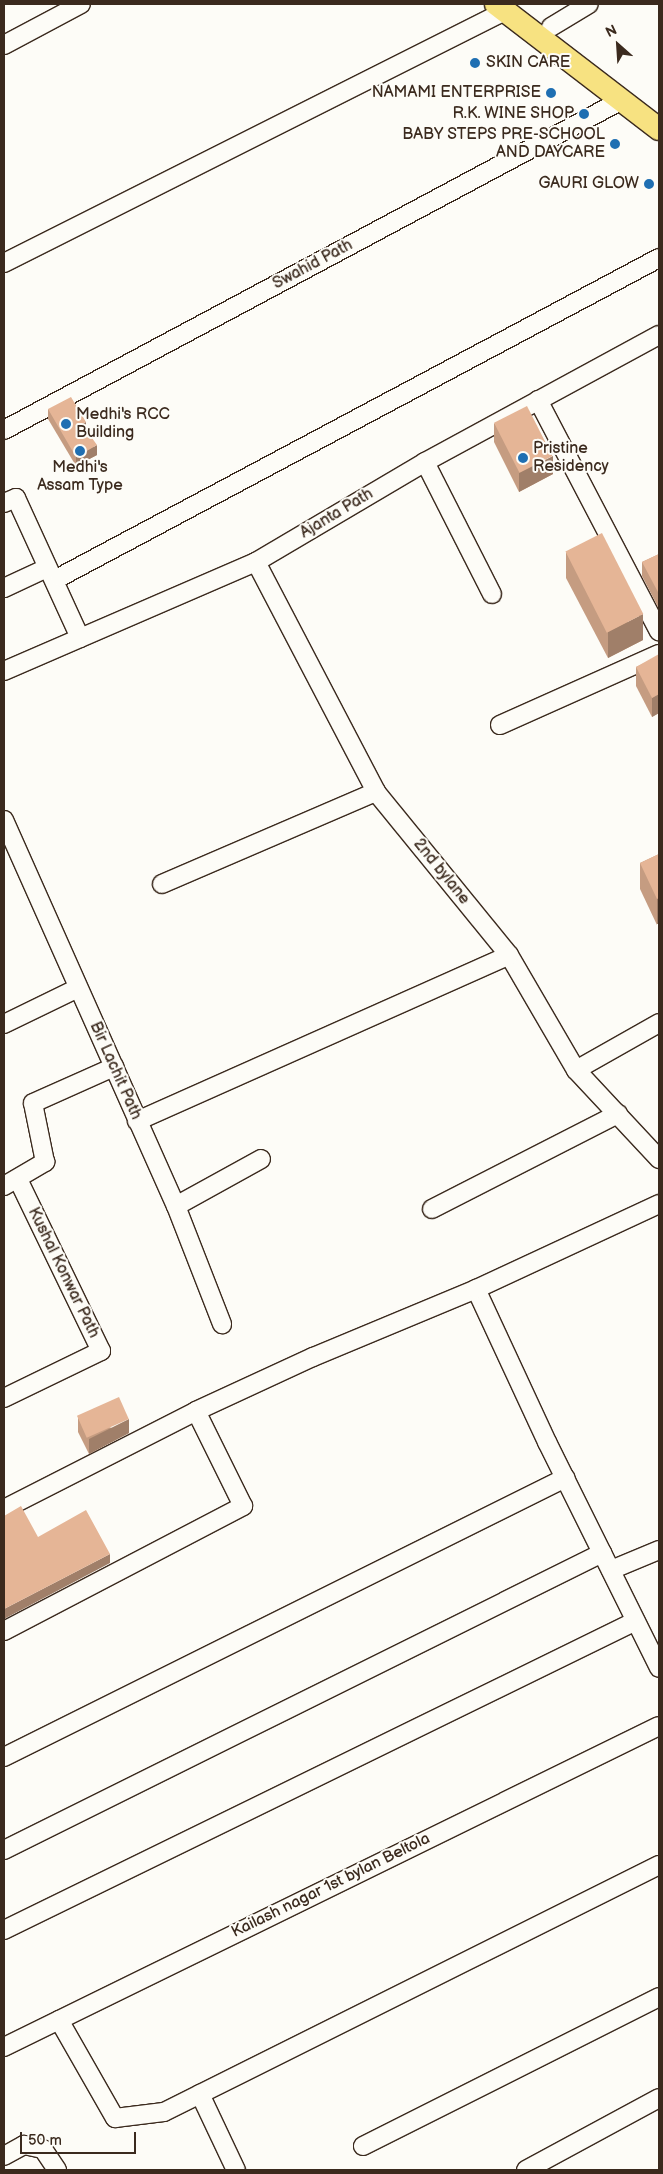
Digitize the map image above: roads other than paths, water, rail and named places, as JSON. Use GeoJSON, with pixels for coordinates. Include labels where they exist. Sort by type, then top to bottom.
{"type":"FeatureCollection","features":[{"type":"Feature","properties":{"kind":"main road"},"geometry":{"type":"LineString","coordinates":[[507,6],[551,27],[659,110]]}},
{"type":"Feature","properties":{"kind":"main road"},"geometry":{"type":"LineString","coordinates":[[507,6],[659,129]]}},
{"type":"Feature","properties":{"kind":"street"},"geometry":{"type":"LineString","coordinates":[[4,45],[80,4]]}},
{"type":"Feature","properties":{"kind":"street"},"geometry":{"type":"LineString","coordinates":[[551,27],[589,4]]}},
{"type":"Feature","properties":{"kind":"street"},"geometry":{"type":"LineString","coordinates":[[4,263],[507,6]]}},
{"type":"Feature","properties":{"kind":"street","name":"Swahid Path"},"geometry":{"type":"LineString","coordinates":[[4,430],[622,100]]}},
{"type":"Feature","properties":{"kind":"street"},"geometry":{"type":"LineString","coordinates":[[4,588],[54,573],[659,258]]}},
{"type":"Feature","properties":{"kind":"street","name":"Ajanta Path"},"geometry":{"type":"LineString","coordinates":[[4,672],[256,562],[425,462],[659,335]]}},
{"type":"Feature","properties":{"kind":"street"},"geometry":{"type":"LineString","coordinates":[[538,400],[659,631]]}},
{"type":"Feature","properties":{"kind":"street"},"geometry":{"type":"LineString","coordinates":[[425,462],[492,594]]}},
{"type":"Feature","properties":{"kind":"street"},"geometry":{"type":"LineString","coordinates":[[4,503],[16,498],[54,573],[80,638]]}},
{"type":"Feature","properties":{"kind":"street","name":"2nd bylane"},"geometry":{"type":"LineString","coordinates":[[256,562],[376,792],[509,955],[576,1070],[659,1159]]}},
{"type":"Feature","properties":{"kind":"street"},"geometry":{"type":"LineString","coordinates":[[500,725],[659,654]]}},
{"type":"Feature","properties":{"kind":"street"},"geometry":{"type":"LineString","coordinates":[[162,884],[376,792]]}},
{"type":"Feature","properties":{"kind":"street","name":"Bir Lachit Path"},"geometry":{"type":"LineString","coordinates":[[4,820],[176,1206],[222,1324]]}},
{"type":"Feature","properties":{"kind":"street"},"geometry":{"type":"LineString","coordinates":[[137,1121],[509,955]]}},
{"type":"Feature","properties":{"kind":"street"},"geometry":{"type":"LineString","coordinates":[[4,1024],[78,988]]}},
{"type":"Feature","properties":{"kind":"street"},"geometry":{"type":"LineString","coordinates":[[576,1070],[659,1023]]}},
{"type":"Feature","properties":{"kind":"street"},"geometry":{"type":"LineString","coordinates":[[11,1183],[45,1162],[33,1103],[114,1067]]}},
{"type":"Feature","properties":{"kind":"street"},"geometry":{"type":"LineString","coordinates":[[432,1209],[618,1114]]}},
{"type":"Feature","properties":{"kind":"street"},"geometry":{"type":"LineString","coordinates":[[176,1206],[261,1159]]}},
{"type":"Feature","properties":{"kind":"street","name":"Kushal Konwar Path"},"geometry":{"type":"LineString","coordinates":[[4,1398],[101,1351],[11,1183]]}},
{"type":"Feature","properties":{"kind":"street"},"geometry":{"type":"LineString","coordinates":[[4,1509],[196,1412],[313,1357],[476,1289],[659,1204]]}},
{"type":"Feature","properties":{"kind":"street"},"geometry":{"type":"LineString","coordinates":[[476,1289],[565,1478],[659,1668]]}},
{"type":"Feature","properties":{"kind":"street"},"geometry":{"type":"LineString","coordinates":[[4,1631],[243,1506],[196,1412]]}},
{"type":"Feature","properties":{"kind":"street"},"geometry":{"type":"LineString","coordinates":[[4,1757],[565,1478]]}},
{"type":"Feature","properties":{"kind":"street"},"geometry":{"type":"LineString","coordinates":[[611,1570],[659,1550]]}},
{"type":"Feature","properties":{"kind":"street"},"geometry":{"type":"LineString","coordinates":[[4,1850],[602,1553]]}},
{"type":"Feature","properties":{"kind":"street"},"geometry":{"type":"LineString","coordinates":[[4,1930],[636,1621]]}},
{"type":"Feature","properties":{"kind":"street","name":"Kailash nagar 1st bylan Beltola"},"geometry":{"type":"LineString","coordinates":[[4,2047],[659,1726]]}},
{"type":"Feature","properties":{"kind":"street"},"geometry":{"type":"LineString","coordinates":[[59,2020],[115,2118],[164,2112],[659,1865]]}},
{"type":"Feature","properties":{"kind":"street"},"geometry":{"type":"LineString","coordinates":[[363,2146],[659,1997]]}},
{"type":"Feature","properties":{"kind":"street"},"geometry":{"type":"LineString","coordinates":[[200,2094],[236,2170]]}},
{"type":"Feature","properties":{"kind":"street"},"geometry":{"type":"LineString","coordinates":[[526,2170],[659,2098]]}},
{"type":"Feature","properties":{"kind":"street"},"geometry":{"type":"LineString","coordinates":[[4,2156],[24,2145],[43,2149],[56,2170]]}},
{"type":"Feature","properties":{"kind":"place","name":"SKIN CARE"},"geometry":{"type":"Point","coordinates":[475,63]}},
{"type":"Feature","properties":{"kind":"place","name":"NAMAMI ENTERPRISE"},"geometry":{"type":"Point","coordinates":[551,93]}},
{"type":"Feature","properties":{"kind":"place","name":"R.K. WINE SHOP"},"geometry":{"type":"Point","coordinates":[584,114]}},
{"type":"Feature","properties":{"kind":"place","name":"BABY STEPS PRE-SCHOOL AND DAYCARE"},"geometry":{"type":"Point","coordinates":[615,144]}},
{"type":"Feature","properties":{"kind":"place","name":"GAURI GLOW"},"geometry":{"type":"Point","coordinates":[649,184]}},
{"type":"Feature","properties":{"kind":"place","name":"Medhi's RCC Building"},"geometry":{"type":"Point","coordinates":[66,424]}},
{"type":"Feature","properties":{"kind":"place","name":"Medhi's Assam Type"},"geometry":{"type":"Point","coordinates":[80,451]}},
{"type":"Feature","properties":{"kind":"place","name":"Pristine Residency"},"geometry":{"type":"Point","coordinates":[523,458]}}]}
